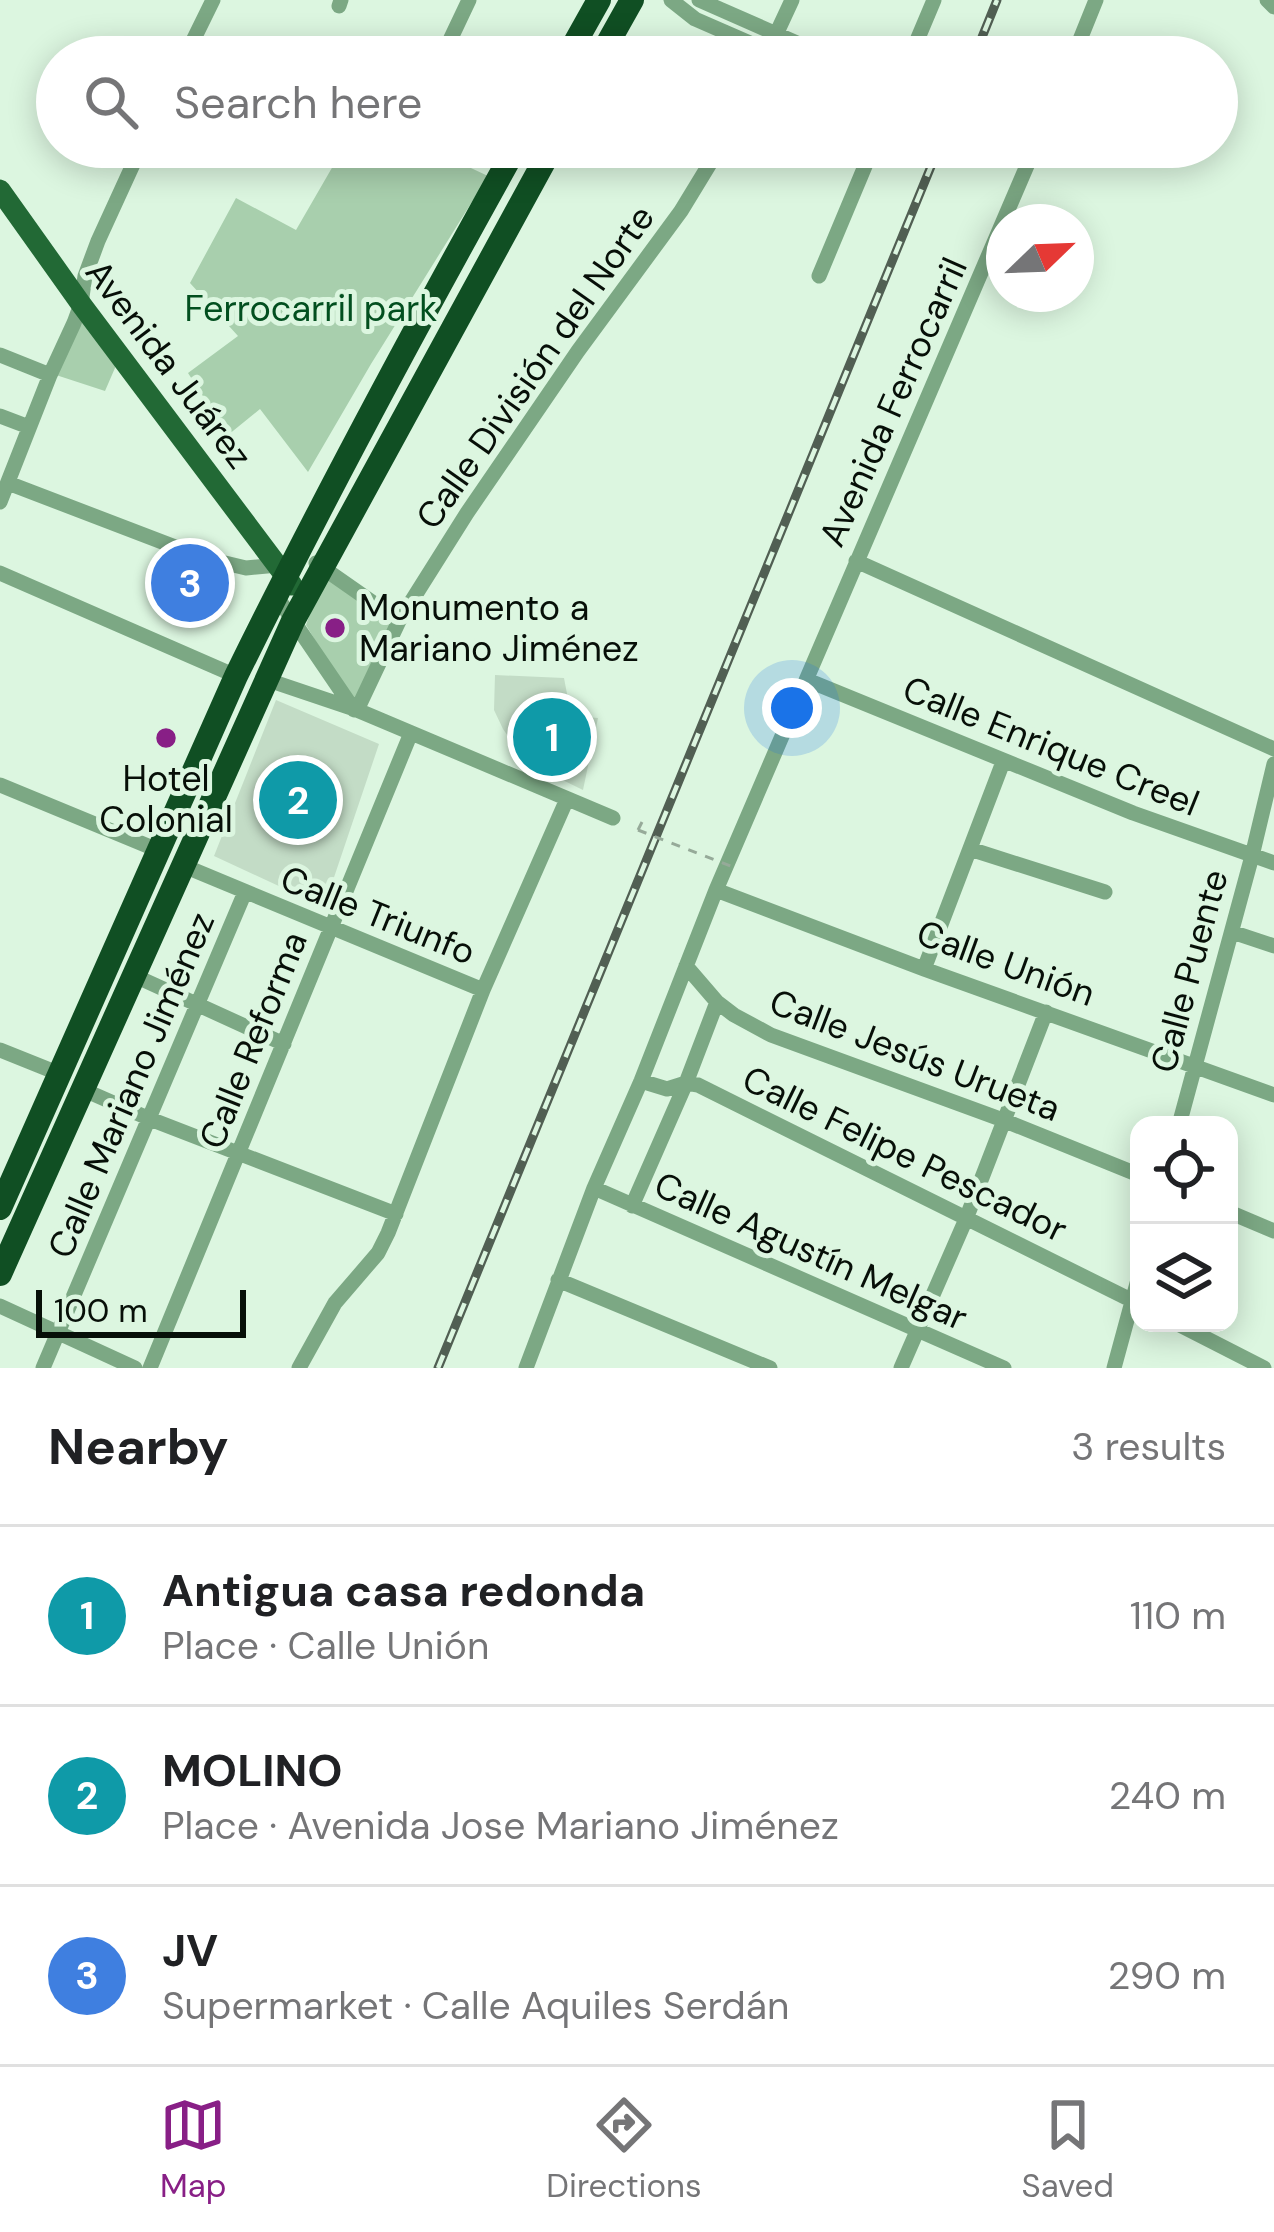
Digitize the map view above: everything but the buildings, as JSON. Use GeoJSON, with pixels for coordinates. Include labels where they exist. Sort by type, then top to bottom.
{"type":"FeatureCollection","features":[{"type":"Feature","properties":{"kind":"highway"},"geometry":{"type":"LineString","coordinates":[[579,36],[599,0]]}},
{"type":"Feature","properties":{"kind":"highway"},"geometry":{"type":"LineString","coordinates":[[612,36],[632,0]]}},
{"type":"Feature","properties":{"kind":"highway"},"geometry":{"type":"LineString","coordinates":[[0,1208],[284,572],[504,168]]}},
{"type":"Feature","properties":{"kind":"highway"},"geometry":{"type":"LineString","coordinates":[[0,1274],[265,679],[321,567],[540,168]]}},
{"type":"Feature","properties":{"kind":"main road","name":"Avenida Juárez"},"geometry":{"type":"LineString","coordinates":[[0,190],[284,572]]}},
{"type":"Feature","properties":{"kind":"main road"},"geometry":{"type":"LineString","coordinates":[[284,572],[299,610]]}},
{"type":"Feature","properties":{"kind":"street"},"geometry":{"type":"LineString","coordinates":[[195,36],[213,0]]}},
{"type":"Feature","properties":{"kind":"street"},"geometry":{"type":"LineString","coordinates":[[452,36],[469,0]]}},
{"type":"Feature","properties":{"kind":"street"},"geometry":{"type":"LineString","coordinates":[[671,0],[695,19],[731,36]]}},
{"type":"Feature","properties":{"kind":"street"},"geometry":{"type":"LineString","coordinates":[[699,0],[781,36]]}},
{"type":"Feature","properties":{"kind":"street"},"geometry":{"type":"LineString","coordinates":[[776,34],[792,0]]}},
{"type":"Feature","properties":{"kind":"street"},"geometry":{"type":"LineString","coordinates":[[919,36],[934,0]]}},
{"type":"Feature","properties":{"kind":"street"},"geometry":{"type":"LineString","coordinates":[[1081,36],[1096,0]]}},
{"type":"Feature","properties":{"kind":"street"},"geometry":{"type":"LineString","coordinates":[[1267,0],[1274,7]]}},
{"type":"Feature","properties":{"kind":"street"},"geometry":{"type":"LineString","coordinates":[[0,502],[81,304],[90,261],[132,168]]}},
{"type":"Feature","properties":{"kind":"street","name":"Calle División del Norte"},"geometry":{"type":"LineString","coordinates":[[399,621],[477,497],[682,211],[708,168]]}},
{"type":"Feature","properties":{"kind":"street"},"geometry":{"type":"LineString","coordinates":[[819,276],[864,168]]}},
{"type":"Feature","properties":{"kind":"street","name":"Avenida Ferrocarril"},"geometry":{"type":"LineString","coordinates":[[594,1187],[1026,168]]}},
{"type":"Feature","properties":{"kind":"street"},"geometry":{"type":"LineString","coordinates":[[0,356],[50,375]]}},
{"type":"Feature","properties":{"kind":"street"},"geometry":{"type":"LineString","coordinates":[[0,416],[29,427]]}},
{"type":"Feature","properties":{"kind":"street"},"geometry":{"type":"LineString","coordinates":[[8,483],[227,566],[284,572],[321,567],[399,621],[356,710]]}},
{"type":"Feature","properties":{"kind":"street"},"geometry":{"type":"LineString","coordinates":[[856,561],[1274,749]]}},
{"type":"Feature","properties":{"kind":"street"},"geometry":{"type":"LineString","coordinates":[[0,573],[236,676]]}},
{"type":"Feature","properties":{"kind":"street"},"geometry":{"type":"LineString","coordinates":[[299,610],[356,710]]}},
{"type":"Feature","properties":{"kind":"street"},"geometry":{"type":"LineString","coordinates":[[265,679],[356,710],[613,818]]}},
{"type":"Feature","properties":{"kind":"street","name":"Calle Enrique Creel"},"geometry":{"type":"LineString","coordinates":[[807,680],[1003,762],[1274,863]]}},
{"type":"Feature","properties":{"kind":"street","name":"Calle Reforma"},"geometry":{"type":"LineString","coordinates":[[150,1368],[412,734]]}},
{"type":"Feature","properties":{"kind":"street"},"geometry":{"type":"LineString","coordinates":[[924,969],[1003,762]]}},
{"type":"Feature","properties":{"kind":"street","name":"Calle Puente"},"geometry":{"type":"LineString","coordinates":[[1181,1116],[1274,764]]}},
{"type":"Feature","properties":{"kind":"street"},"geometry":{"type":"LineString","coordinates":[[0,784],[160,851]]}},
{"type":"Feature","properties":{"kind":"street"},"geometry":{"type":"LineString","coordinates":[[299,1368],[335,1303],[378,1253],[397,1214],[483,990],[567,799]]}},
{"type":"Feature","properties":{"kind":"street"},"geometry":{"type":"LineString","coordinates":[[970,849],[1105,892]]}},
{"type":"Feature","properties":{"kind":"street","name":"Calle Triunfo"},"geometry":{"type":"LineString","coordinates":[[184,866],[483,990]]}},
{"type":"Feature","properties":{"kind":"street","name":"Calle Unión"},"geometry":{"type":"LineString","coordinates":[[716,890],[1274,1094]]}},
{"type":"Feature","properties":{"kind":"street","name":"Calle Mariano Jiménez"},"geometry":{"type":"LineString","coordinates":[[44,1368],[245,892]]}},
{"type":"Feature","properties":{"kind":"street"},"geometry":{"type":"LineString","coordinates":[[1232,932],[1274,946]]}},
{"type":"Feature","properties":{"kind":"street","name":"Calle Jesús Urueta"},"geometry":{"type":"LineString","coordinates":[[686,966],[717,1002],[771,1034],[1130,1171]]}},
{"type":"Feature","properties":{"kind":"street"},"geometry":{"type":"LineString","coordinates":[[135,976],[284,1044]]}},
{"type":"Feature","properties":{"kind":"street"},"geometry":{"type":"LineString","coordinates":[[632,1206],[717,1002]]}},
{"type":"Feature","properties":{"kind":"street"},"geometry":{"type":"LineString","coordinates":[[901,1368],[966,1219],[1046,1012]]}},
{"type":"Feature","properties":{"kind":"street"},"geometry":{"type":"LineString","coordinates":[[0,1050],[60,1075]]}},
{"type":"Feature","properties":{"kind":"street","name":"Calle Felipe Pescador"},"geometry":{"type":"LineString","coordinates":[[641,1081],[667,1089],[698,1084],[1130,1299]]}},
{"type":"Feature","properties":{"kind":"street"},"geometry":{"type":"LineString","coordinates":[[84,1090],[397,1214]]}},
{"type":"Feature","properties":{"kind":"street"},"geometry":{"type":"LineString","coordinates":[[526,1368],[594,1187]]}},
{"type":"Feature","properties":{"kind":"street","name":"Calle Agustín Melgar"},"geometry":{"type":"LineString","coordinates":[[594,1187],[1004,1368]]}},
{"type":"Feature","properties":{"kind":"street"},"geometry":{"type":"LineString","coordinates":[[1238,1216],[1274,1231]]}},
{"type":"Feature","properties":{"kind":"street"},"geometry":{"type":"LineString","coordinates":[[558,1280],[770,1368]]}},
{"type":"Feature","properties":{"kind":"street"},"geometry":{"type":"LineString","coordinates":[[0,1306],[135,1368]]}},
{"type":"Feature","properties":{"kind":"street"},"geometry":{"type":"LineString","coordinates":[[1114,1368],[1130,1320]]}},
{"type":"Feature","properties":{"kind":"street"},"geometry":{"type":"LineString","coordinates":[[1194,1332],[1264,1368]]}},
{"type":"Feature","properties":{"kind":"path"},"geometry":{"type":"LineString","coordinates":[[642,822],[638,830],[733,867]]}},
{"type":"Feature","properties":{"kind":"green space","name":"Ferrocarril park"},"geometry":{"type":"Polygon","coordinates":[[[332,168],[471,168],[488,176],[308,472],[260,409],[228,435],[188,373],[238,336],[190,283],[236,198],[296,230],[332,168]]]}},
{"type":"Feature","properties":{"kind":"green space"},"geometry":{"type":"Polygon","coordinates":[[[82,313],[118,361],[105,391],[56,375],[82,313]]]}},
{"type":"Feature","properties":{"kind":"green space"},"geometry":{"type":"Polygon","coordinates":[[[324,573],[394,622],[354,705],[306,625],[324,573]]]}},
{"type":"Feature","properties":{"kind":"railway"},"geometry":{"type":"LineString","coordinates":[[982,36],[997,0]]}},
{"type":"Feature","properties":{"kind":"railway"},"geometry":{"type":"LineString","coordinates":[[438,1368],[930,168]]}},
{"type":"Feature","properties":{"kind":"place","name":"JV"},"geometry":{"type":"Point","coordinates":[190,583]}},
{"type":"Feature","properties":{"kind":"place","name":"Monumento a Mariano Jiménez"},"geometry":{"type":"Point","coordinates":[335,628]}},
{"type":"Feature","properties":{"kind":"place","name":"Antigua casa redonda"},"geometry":{"type":"Point","coordinates":[552,737]}},
{"type":"Feature","properties":{"kind":"place","name":"Hotel Colonial"},"geometry":{"type":"Point","coordinates":[166,738]}},
{"type":"Feature","properties":{"kind":"place","name":"MOLINO"},"geometry":{"type":"Point","coordinates":[298,800]}}]}
